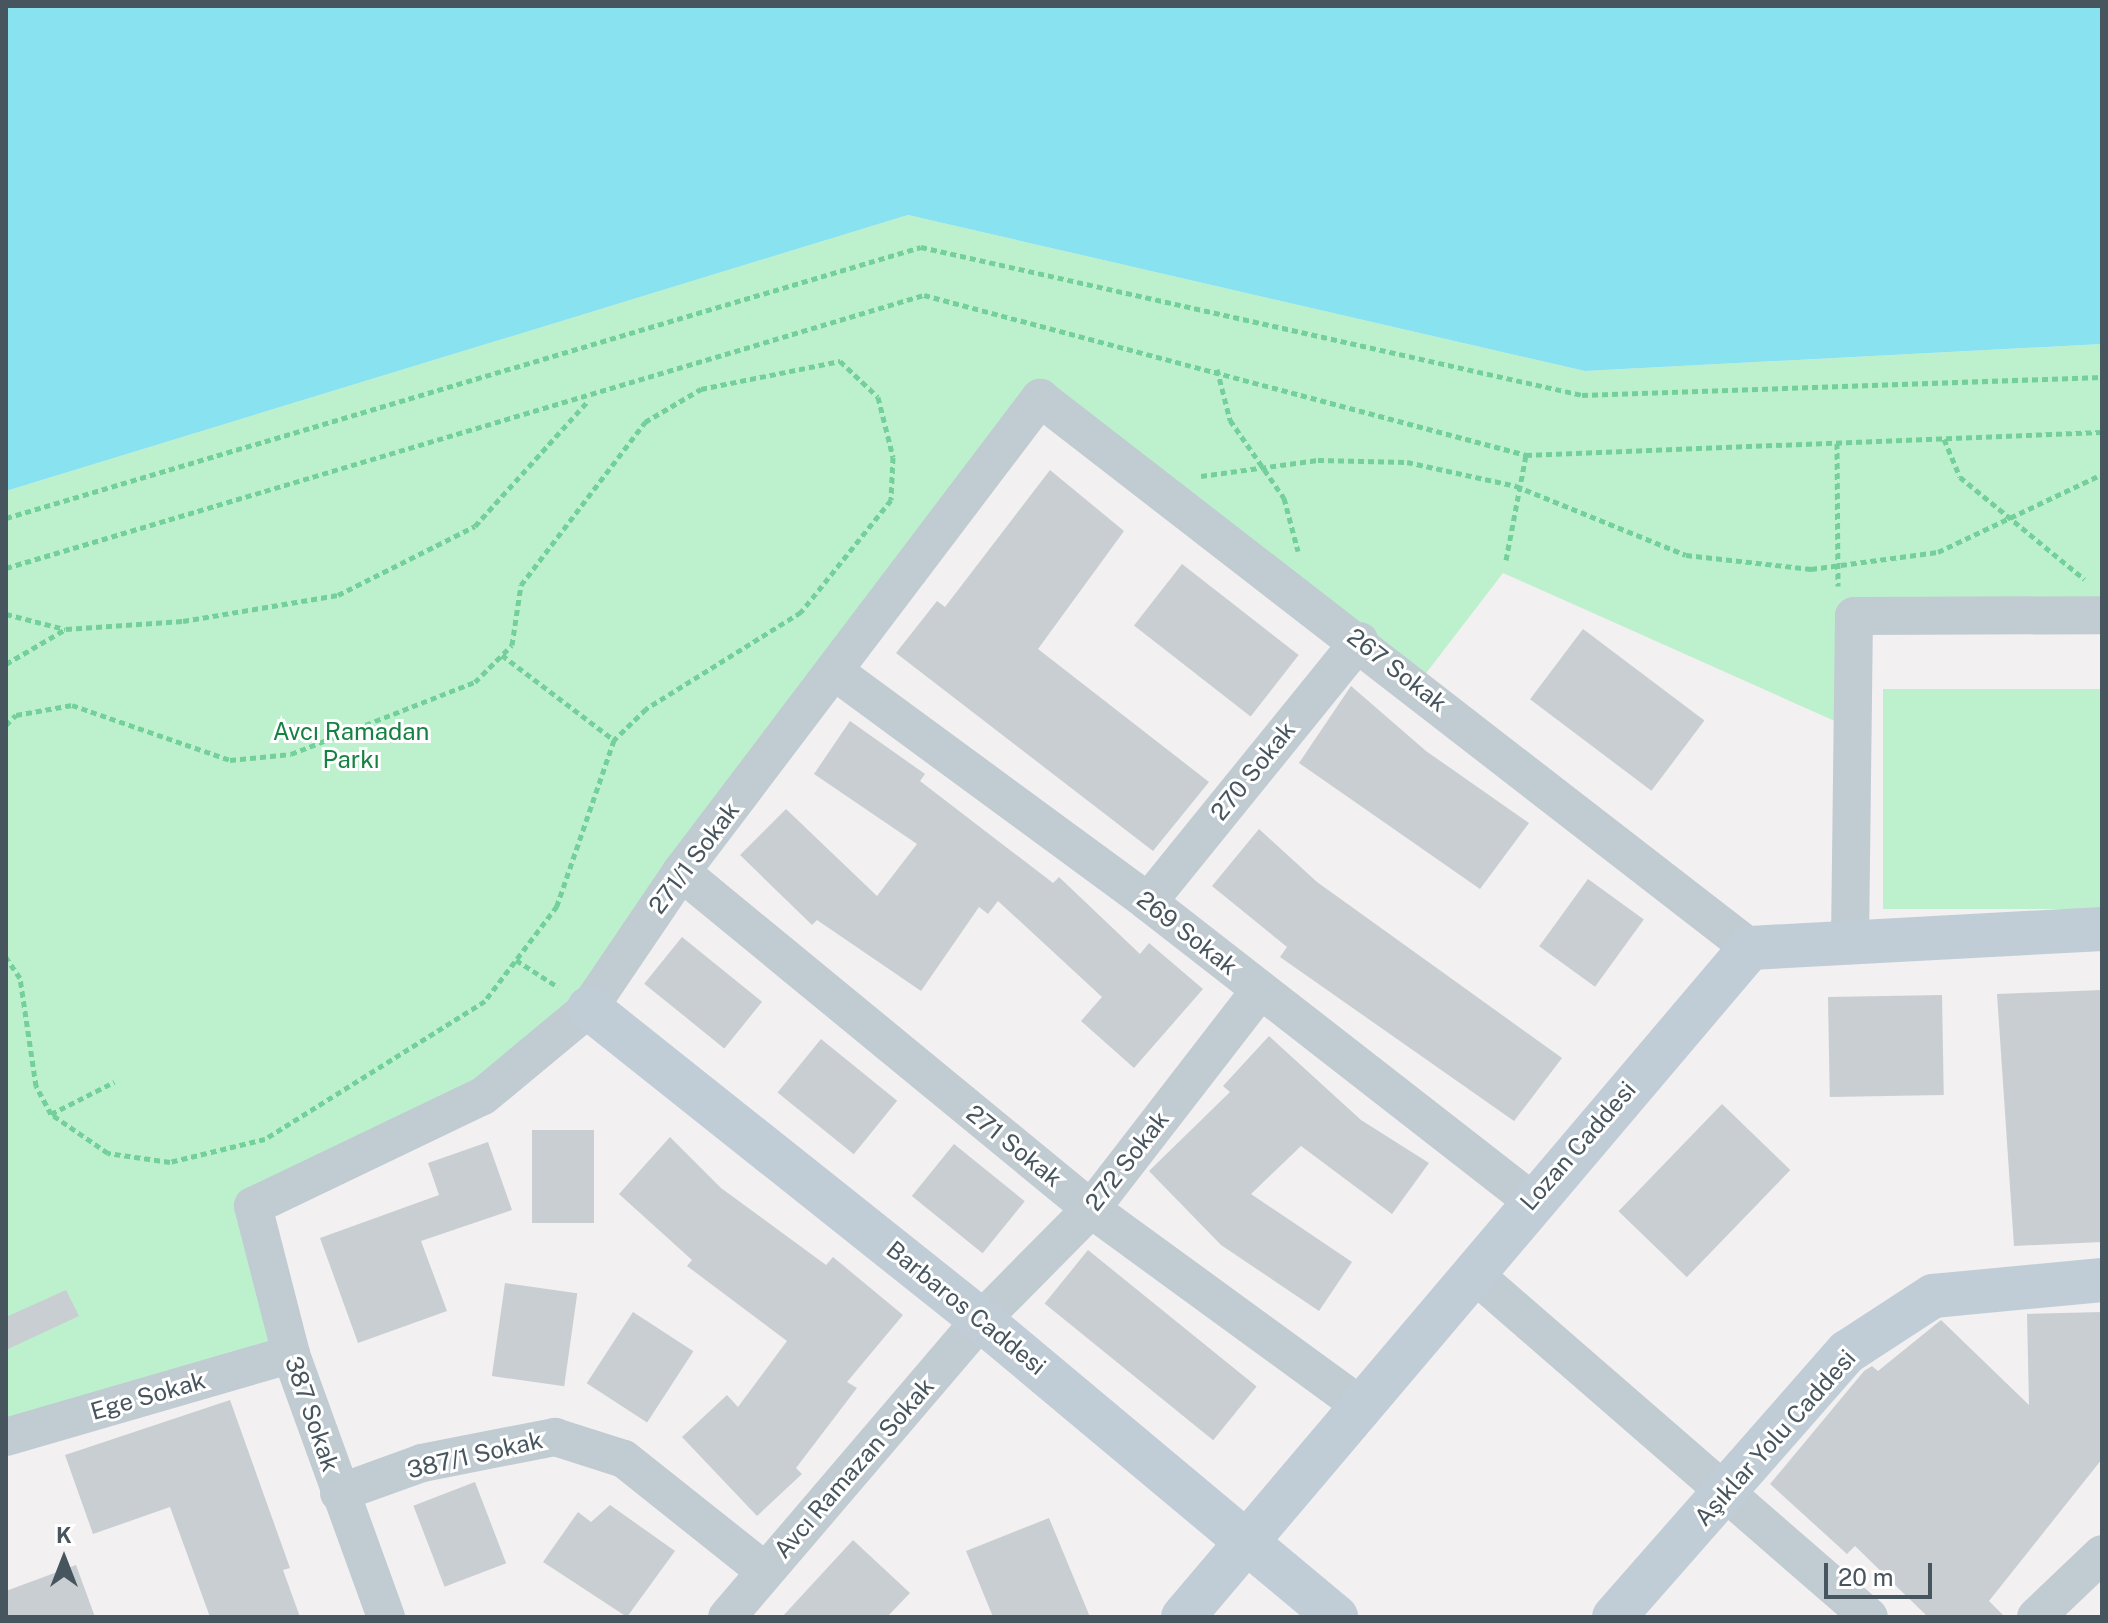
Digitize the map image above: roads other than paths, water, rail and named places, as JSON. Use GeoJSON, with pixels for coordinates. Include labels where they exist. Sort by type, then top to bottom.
{"type":"FeatureCollection","features":[{"type":"Feature","properties":{"kind":"street","name":"267 Sokak"},"geometry":{"type":"LineString","coordinates":[[1040,398],[1359,641],[1750,948]]}},
{"type":"Feature","properties":{"kind":"street","name":"271/1 Sokak"},"geometry":{"type":"LineString","coordinates":[[253,1206],[483,1096],[589,1008],[681,872],[838,674],[1040,398]]}},
{"type":"Feature","properties":{"kind":"street"},"geometry":{"type":"LineString","coordinates":[[1850,942],[1854,616],[2096,600]]}},
{"type":"Feature","properties":{"kind":"street","name":"270 Sokak"},"geometry":{"type":"LineString","coordinates":[[1148,902],[1359,641]]}},
{"type":"Feature","properties":{"kind":"street","name":"269 Sokak"},"geometry":{"type":"LineString","coordinates":[[838,674],[1148,902],[1531,1200]]}},
{"type":"Feature","properties":{"kind":"street","name":"271 Sokak"},"geometry":{"type":"LineString","coordinates":[[681,872],[1091,1209],[1360,1405]]}},
{"type":"Feature","properties":{"kind":"street"},"geometry":{"type":"LineString","coordinates":[[1750,948],[2102,929]]}},
{"type":"Feature","properties":{"kind":"street","name":"Lozan Caddesi"},"geometry":{"type":"LineString","coordinates":[[1183,1617],[1474,1274],[1531,1200],[1750,948]]}},
{"type":"Feature","properties":{"kind":"street","name":"272 Sokak"},"geometry":{"type":"LineString","coordinates":[[981,1320],[1091,1209],[1260,990]]}},
{"type":"Feature","properties":{"kind":"street","name":"Barbaros Caddesi"},"geometry":{"type":"LineString","coordinates":[[589,1008],[981,1320],[1247,1538],[1336,1617]]}},
{"type":"Feature","properties":{"kind":"street","name":"387 Sokak"},"geometry":{"type":"LineString","coordinates":[[253,1206],[291,1354],[386,1617]]}},
{"type":"Feature","properties":{"kind":"street"},"geometry":{"type":"LineString","coordinates":[[1474,1274],[1729,1491],[1869,1617]]}},
{"type":"Feature","properties":{"kind":"street","name":"Aşıklar Yolu Caddesi"},"geometry":{"type":"LineString","coordinates":[[1614,1617],[1729,1491],[1847,1352],[1933,1296],[2102,1280]]}},
{"type":"Feature","properties":{"kind":"street","name":"Avcı Ramazan Sokak"},"geometry":{"type":"LineString","coordinates":[[727,1617],[981,1320]]}},
{"type":"Feature","properties":{"kind":"street","name":"Ege Sokak"},"geometry":{"type":"LineString","coordinates":[[6,1437],[291,1354]]}},
{"type":"Feature","properties":{"kind":"street","name":"387/1 Sokak"},"geometry":{"type":"LineString","coordinates":[[339,1493],[422,1463],[555,1437],[624,1459],[765,1571]]}},
{"type":"Feature","properties":{"kind":"street"},"geometry":{"type":"LineString","coordinates":[[2036,1617],[2102,1554]]}},
{"type":"Feature","properties":{"kind":"water"},"geometry":{"type":"Polygon","coordinates":[[[6,6],[2102,6],[2102,344],[1585,371],[908,215],[6,491],[6,6]]]}},
{"type":"Feature","properties":{"kind":"park label","name":"Avcı Ramadan Parkı"},"geometry":{"type":"Point","coordinates":[351,746]}}]}
